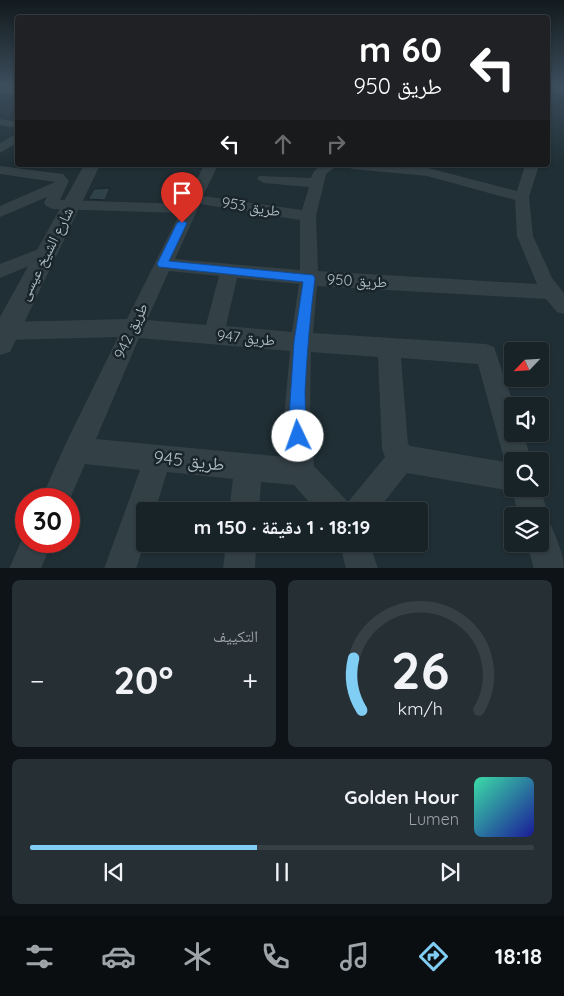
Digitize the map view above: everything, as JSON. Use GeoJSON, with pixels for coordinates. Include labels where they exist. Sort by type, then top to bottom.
{"type":"FeatureCollection","features":[{"type":"Feature","properties":{"kind":"street"},"geometry":{"type":"LineString","coordinates":[[0,122],[15,124]]}},
{"type":"Feature","properties":{"kind":"street"},"geometry":{"type":"LineString","coordinates":[[0,150],[15,138]]}},
{"type":"Feature","properties":{"kind":"street"},"geometry":{"type":"LineString","coordinates":[[0,150],[15,146]]}},
{"type":"Feature","properties":{"kind":"street","name":"شارع الشيخ عيسى"},"geometry":{"type":"LineString","coordinates":[[3,337],[49,251],[66,195],[90,167]]}},
{"type":"Feature","properties":{"kind":"street","name":"طريق 942"},"geometry":{"type":"LineString","coordinates":[[60,488],[162,264],[210,167]]}},
{"type":"Feature","properties":{"kind":"street"},"geometry":{"type":"LineString","coordinates":[[326,167],[320,172],[308,216],[309,278],[301,342],[297,418],[301,472],[329,502]]}},
{"type":"Feature","properties":{"kind":"street"},"geometry":{"type":"LineString","coordinates":[[390,167],[428,169],[522,197]]}},
{"type":"Feature","properties":{"kind":"street"},"geometry":{"type":"LineString","coordinates":[[531,167],[522,197],[525,236],[564,306]]}},
{"type":"Feature","properties":{"kind":"street"},"geometry":{"type":"LineString","coordinates":[[0,170],[58,177],[62,182],[66,195],[0,212]]}},
{"type":"Feature","properties":{"kind":"street"},"geometry":{"type":"LineString","coordinates":[[261,188],[317,183]]}},
{"type":"Feature","properties":{"kind":"street","name":"طريق 953"},"geometry":{"type":"LineString","coordinates":[[66,195],[191,204],[261,188],[308,216]]}},
{"type":"Feature","properties":{"kind":"street"},"geometry":{"type":"LineString","coordinates":[[0,271],[49,251]]}},
{"type":"Feature","properties":{"kind":"street","name":"طريق 950"},"geometry":{"type":"LineString","coordinates":[[162,264],[309,278],[553,284]]}},
{"type":"Feature","properties":{"kind":"street"},"geometry":{"type":"LineString","coordinates":[[214,335],[229,271]]}},
{"type":"Feature","properties":{"kind":"street","name":"طريق 947"},"geometry":{"type":"LineString","coordinates":[[3,337],[133,328],[301,342],[486,354],[515,452]]}},
{"type":"Feature","properties":{"kind":"street"},"geometry":{"type":"LineString","coordinates":[[389,348],[396,449],[402,458],[504,476]]}},
{"type":"Feature","properties":{"kind":"street","name":"طريق 945"},"geometry":{"type":"LineString","coordinates":[[76,450],[301,472]]}},
{"type":"Feature","properties":{"kind":"street"},"geometry":{"type":"LineString","coordinates":[[120,568],[158,458]]}},
{"type":"Feature","properties":{"kind":"street"},"geometry":{"type":"LineString","coordinates":[[366,502],[402,458]]}},
{"type":"Feature","properties":{"kind":"street"},"geometry":{"type":"LineString","coordinates":[[245,502],[248,467]]}},
{"type":"Feature","properties":{"kind":"street"},"geometry":{"type":"LineString","coordinates":[[239,568],[240,552]]}},
{"type":"Feature","properties":{"kind":"street"},"geometry":{"type":"LineString","coordinates":[[357,552],[362,568]]}},
{"type":"Feature","properties":{"kind":"street"},"geometry":{"type":"LineString","coordinates":[[545,552],[550,568]]}},
{"type":"Feature","properties":{"kind":"street"},"geometry":{"type":"LineString","coordinates":[[25,568],[32,553]]}},
{"type":"Feature","properties":{"kind":"building"},"geometry":{"type":"Polygon","coordinates":[[[110,188],[105,200],[88,199],[94,189],[110,188]]]}},
{"type":"Feature","properties":{"kind":"route"},"geometry":{"type":"LineString","coordinates":[[182,223],[162,264],[309,278],[301,342],[297,418],[298,436]]}}]}
